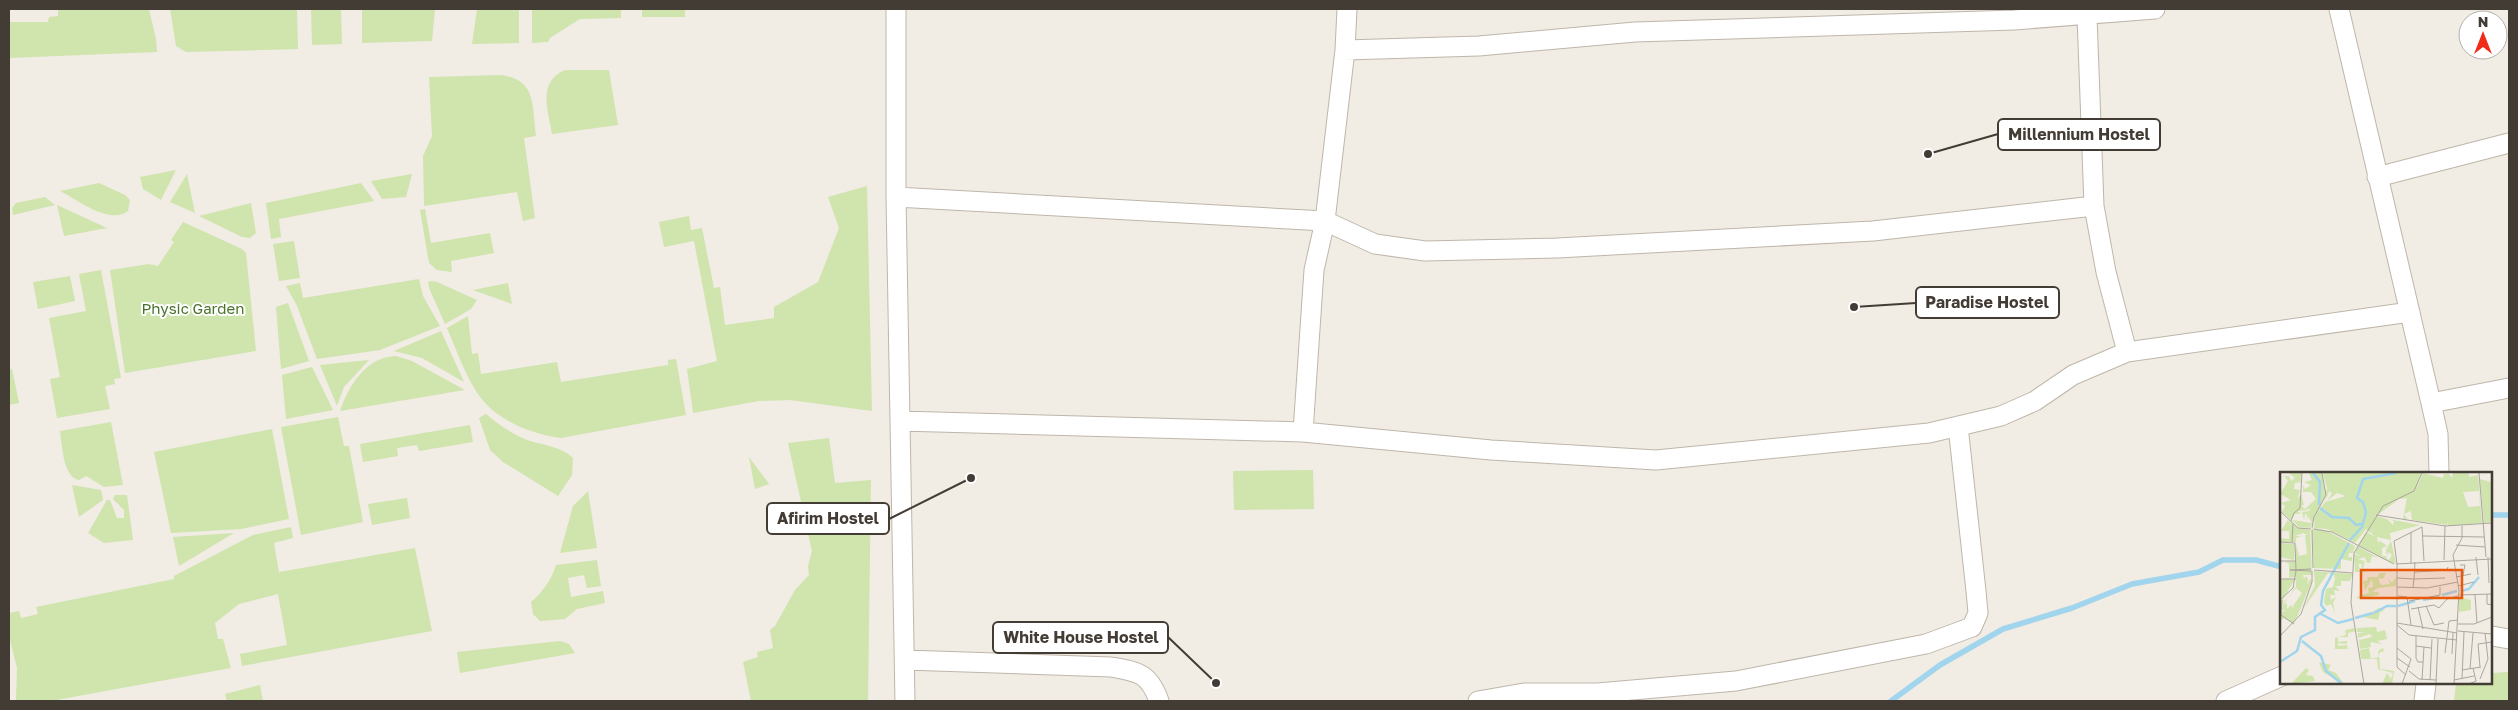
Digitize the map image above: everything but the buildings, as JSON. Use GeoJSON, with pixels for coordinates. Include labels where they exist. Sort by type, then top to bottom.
{"type":"FeatureCollection","features":[{"type":"Feature","properties":{"kind":"street"},"geometry":{"type":"LineString","coordinates":[[896,9],[896,197],[905,701]]}},
{"type":"Feature","properties":{"kind":"street"},"geometry":{"type":"LineString","coordinates":[[1303,432],[1314,270],[1324,220],[1345,50],[1347,9]]}},
{"type":"Feature","properties":{"kind":"street"},"geometry":{"type":"LineString","coordinates":[[1345,50],[1479,46],[1635,32],[2014,20],[2087,16],[2155,9]]}},
{"type":"Feature","properties":{"kind":"street"},"geometry":{"type":"LineString","coordinates":[[2339,9],[2377,177],[2432,403],[2438,434],[2439,472]]}},
{"type":"Feature","properties":{"kind":"street"},"geometry":{"type":"LineString","coordinates":[[2087,16],[2094,206],[2106,272],[2127,352]]}},
{"type":"Feature","properties":{"kind":"street"},"geometry":{"type":"LineString","coordinates":[[2377,177],[2509,143]]}},
{"type":"Feature","properties":{"kind":"street"},"geometry":{"type":"LineString","coordinates":[[896,197],[1324,220],[1375,244],[1435,251],[1557,248],[1873,231],[2094,206]]}},
{"type":"Feature","properties":{"kind":"street"},"geometry":{"type":"LineString","coordinates":[[900,421],[1303,432],[1491,450],[1656,460],[1929,433],[2001,416],[2035,401],[2073,375],[2127,352],[2410,312]]}},
{"type":"Feature","properties":{"kind":"street"},"geometry":{"type":"LineString","coordinates":[[2432,403],[2509,388]]}},
{"type":"Feature","properties":{"kind":"street"},"geometry":{"type":"LineString","coordinates":[[1478,701],[1524,693],[1598,693],[1736,681],[1926,644],[1972,627],[1978,613],[1958,426]]}},
{"type":"Feature","properties":{"kind":"street"},"geometry":{"type":"LineString","coordinates":[[2493,636],[2509,639]]}},
{"type":"Feature","properties":{"kind":"street"},"geometry":{"type":"LineString","coordinates":[[905,660],[1120,668],[1138,672],[1154,685],[1159,701]]}},
{"type":"Feature","properties":{"kind":"street"},"geometry":{"type":"LineString","coordinates":[[2226,701],[2280,677]]}},
{"type":"Feature","properties":{"kind":"street"},"geometry":{"type":"LineString","coordinates":[[2424,701],[2426,685]]}},
{"type":"Feature","properties":{"kind":"green space"},"geometry":{"type":"Polygon","coordinates":[[[58,9],[149,9],[157,52],[9,58],[9,22],[48,22],[49,17],[58,16],[58,9]]]}},
{"type":"Feature","properties":{"kind":"green space"},"geometry":{"type":"Polygon","coordinates":[[[170,9],[297,9],[298,49],[186,52],[176,46],[170,9]]]}},
{"type":"Feature","properties":{"kind":"green space"},"geometry":{"type":"Polygon","coordinates":[[[311,9],[341,9],[342,44],[312,45],[311,9]]]}},
{"type":"Feature","properties":{"kind":"green space"},"geometry":{"type":"Polygon","coordinates":[[[362,9],[435,9],[432,41],[362,43],[362,9]]]}},
{"type":"Feature","properties":{"kind":"green space"},"geometry":{"type":"Polygon","coordinates":[[[477,9],[519,9],[519,43],[472,44],[477,9]]]}},
{"type":"Feature","properties":{"kind":"green space"},"geometry":{"type":"Polygon","coordinates":[[[532,9],[621,9],[621,18],[580,19],[550,38],[548,42],[532,43],[532,9]]]}},
{"type":"Feature","properties":{"kind":"green space"},"geometry":{"type":"Polygon","coordinates":[[[642,9],[685,9],[685,17],[642,17],[642,9]]]}},
{"type":"Feature","properties":{"kind":"green space"},"geometry":{"type":"Polygon","coordinates":[[[565,70],[609,70],[618,125],[552,134],[546,98],[551,82],[556,75],[565,70]]]}},
{"type":"Feature","properties":{"kind":"green space"},"geometry":{"type":"Polygon","coordinates":[[[501,75],[521,82],[531,96],[536,136],[524,138],[535,218],[523,221],[517,192],[424,206],[423,156],[432,136],[429,77],[501,75]]]}},
{"type":"Feature","properties":{"kind":"green space"},"geometry":{"type":"Polygon","coordinates":[[[176,170],[161,200],[143,189],[140,177],[176,170]]]}},
{"type":"Feature","properties":{"kind":"green space"},"geometry":{"type":"Polygon","coordinates":[[[187,174],[195,213],[170,202],[187,174]]]}},
{"type":"Feature","properties":{"kind":"green space"},"geometry":{"type":"Polygon","coordinates":[[[412,174],[406,197],[382,199],[371,181],[412,174]]]}},
{"type":"Feature","properties":{"kind":"green space"},"geometry":{"type":"Polygon","coordinates":[[[99,183],[125,195],[130,200],[128,211],[120,215],[103,213],[84,205],[60,191],[99,183]]]}},
{"type":"Feature","properties":{"kind":"green space"},"geometry":{"type":"Polygon","coordinates":[[[361,183],[374,201],[279,219],[281,237],[271,239],[266,203],[361,183]]]}},
{"type":"Feature","properties":{"kind":"green space"},"geometry":{"type":"Polygon","coordinates":[[[867,186],[872,411],[790,400],[759,401],[693,413],[687,369],[717,361],[694,241],[664,247],[659,222],[689,216],[691,230],[702,228],[714,288],[720,287],[725,325],[774,318],[774,307],[818,282],[839,228],[828,197],[867,186]]]}},
{"type":"Feature","properties":{"kind":"green space"},"geometry":{"type":"Polygon","coordinates":[[[45,197],[55,205],[13,215],[12,208],[16,203],[45,197]]]}},
{"type":"Feature","properties":{"kind":"green space"},"geometry":{"type":"Polygon","coordinates":[[[251,203],[256,233],[250,238],[242,237],[199,216],[251,203]]]}},
{"type":"Feature","properties":{"kind":"green space"},"geometry":{"type":"Polygon","coordinates":[[[57,205],[107,228],[64,236],[57,205]]]}},
{"type":"Feature","properties":{"kind":"green space"},"geometry":{"type":"Polygon","coordinates":[[[425,209],[431,243],[490,233],[494,253],[451,261],[452,272],[437,270],[429,263],[420,210],[425,209]]]}},
{"type":"Feature","properties":{"kind":"green space","name":"Physic Garden"},"geometry":{"type":"Polygon","coordinates":[[[183,222],[242,249],[246,253],[256,351],[125,373],[110,270],[149,264],[158,266],[174,242],[171,240],[183,222]]]}},
{"type":"Feature","properties":{"kind":"green space"},"geometry":{"type":"Polygon","coordinates":[[[294,241],[300,278],[279,281],[273,244],[294,241]]]}},
{"type":"Feature","properties":{"kind":"green space"},"geometry":{"type":"Polygon","coordinates":[[[101,270],[121,378],[114,379],[115,384],[105,386],[110,409],[57,418],[50,379],[60,377],[49,318],[86,311],[79,274],[101,270]]]}},
{"type":"Feature","properties":{"kind":"green space"},"geometry":{"type":"Polygon","coordinates":[[[70,276],[75,301],[38,309],[33,282],[70,276]]]}},
{"type":"Feature","properties":{"kind":"green space"},"geometry":{"type":"Polygon","coordinates":[[[419,279],[423,296],[440,326],[380,350],[317,359],[297,306],[286,286],[300,283],[303,298],[419,279]]]}},
{"type":"Feature","properties":{"kind":"green space"},"geometry":{"type":"Polygon","coordinates":[[[431,281],[477,300],[471,309],[445,324],[429,288],[428,282],[431,281]]]}},
{"type":"Feature","properties":{"kind":"green space"},"geometry":{"type":"Polygon","coordinates":[[[508,283],[512,304],[473,290],[508,283]]]}},
{"type":"Feature","properties":{"kind":"green space"},"geometry":{"type":"Polygon","coordinates":[[[288,303],[309,361],[281,369],[276,307],[288,303]]]}},
{"type":"Feature","properties":{"kind":"green space"},"geometry":{"type":"Polygon","coordinates":[[[468,316],[472,354],[478,353],[481,374],[557,362],[561,382],[668,365],[668,360],[676,359],[686,415],[561,438],[537,433],[513,424],[492,410],[483,401],[460,360],[447,328],[468,316]]]}},
{"type":"Feature","properties":{"kind":"green space"},"geometry":{"type":"Polygon","coordinates":[[[441,331],[464,382],[422,358],[394,351],[441,331]]]}},
{"type":"Feature","properties":{"kind":"green space"},"geometry":{"type":"Polygon","coordinates":[[[396,356],[412,361],[465,390],[340,411],[354,382],[367,367],[376,361],[396,356]]]}},
{"type":"Feature","properties":{"kind":"green space"},"geometry":{"type":"Polygon","coordinates":[[[369,360],[344,387],[337,406],[320,365],[369,360]]]}},
{"type":"Feature","properties":{"kind":"green space"},"geometry":{"type":"Polygon","coordinates":[[[312,367],[333,410],[286,419],[282,375],[312,367]]]}},
{"type":"Feature","properties":{"kind":"green space"},"geometry":{"type":"Polygon","coordinates":[[[12,369],[19,403],[9,405],[9,370],[12,369]]]}},
{"type":"Feature","properties":{"kind":"green space"},"geometry":{"type":"Polygon","coordinates":[[[486,414],[518,436],[558,449],[573,458],[572,475],[558,496],[503,462],[490,450],[479,418],[486,414]]]}},
{"type":"Feature","properties":{"kind":"green space"},"geometry":{"type":"Polygon","coordinates":[[[338,417],[344,446],[349,446],[363,522],[301,535],[281,427],[338,417]]]}},
{"type":"Feature","properties":{"kind":"green space"},"geometry":{"type":"Polygon","coordinates":[[[111,422],[123,485],[104,487],[86,476],[79,480],[74,478],[66,467],[60,431],[111,422]]]}},
{"type":"Feature","properties":{"kind":"green space"},"geometry":{"type":"Polygon","coordinates":[[[470,425],[473,442],[419,451],[417,445],[397,448],[398,456],[363,462],[360,444],[470,425]]]}},
{"type":"Feature","properties":{"kind":"green space"},"geometry":{"type":"Polygon","coordinates":[[[272,429],[289,519],[241,529],[171,533],[154,452],[272,429]]]}},
{"type":"Feature","properties":{"kind":"green space"},"geometry":{"type":"Polygon","coordinates":[[[829,438],[835,483],[871,480],[868,701],[751,701],[743,662],[758,657],[757,652],[773,648],[770,630],[775,626],[795,590],[809,575],[808,566],[812,551],[788,443],[829,438]]]}},
{"type":"Feature","properties":{"kind":"green space"},"geometry":{"type":"Polygon","coordinates":[[[749,457],[769,484],[755,489],[749,457]]]}},
{"type":"Feature","properties":{"kind":"green space"},"geometry":{"type":"Polygon","coordinates":[[[1313,470],[1314,509],[1234,510],[1233,471],[1313,470]]]}},
{"type":"Feature","properties":{"kind":"green space"},"geometry":{"type":"Polygon","coordinates":[[[72,485],[101,490],[103,500],[79,517],[72,485]]]}},
{"type":"Feature","properties":{"kind":"green space"},"geometry":{"type":"Polygon","coordinates":[[[588,491],[597,548],[560,553],[573,506],[588,491]]]}},
{"type":"Feature","properties":{"kind":"green space"},"geometry":{"type":"Polygon","coordinates":[[[115,495],[127,495],[133,540],[104,543],[88,533],[107,500],[110,500],[117,518],[124,518],[124,510],[113,499],[115,495]]]}},
{"type":"Feature","properties":{"kind":"green space"},"geometry":{"type":"Polygon","coordinates":[[[407,498],[410,518],[372,525],[368,504],[407,498]]]}},
{"type":"Feature","properties":{"kind":"green space"},"geometry":{"type":"Polygon","coordinates":[[[291,527],[293,538],[274,543],[279,572],[415,548],[432,631],[242,666],[240,654],[287,645],[278,594],[239,604],[215,623],[218,639],[223,639],[231,668],[51,701],[9,701],[16,700],[17,668],[9,636],[9,613],[19,611],[21,618],[38,614],[36,607],[174,579],[174,576],[253,535],[291,527]]]}},
{"type":"Feature","properties":{"kind":"green space"},"geometry":{"type":"Polygon","coordinates":[[[234,533],[179,566],[173,537],[234,533]]]}},
{"type":"Feature","properties":{"kind":"green space"},"geometry":{"type":"Polygon","coordinates":[[[597,560],[601,586],[587,588],[584,575],[568,578],[571,597],[603,591],[605,603],[577,609],[565,619],[540,621],[533,614],[531,602],[546,585],[556,565],[597,560]]]}},
{"type":"Feature","properties":{"kind":"green space"},"geometry":{"type":"Polygon","coordinates":[[[560,641],[569,644],[575,653],[460,673],[457,652],[560,641]]]}},
{"type":"Feature","properties":{"kind":"green space"},"geometry":{"type":"Polygon","coordinates":[[[2509,672],[2509,701],[2454,701],[2456,685],[2493,685],[2493,673],[2509,672]]]}},
{"type":"Feature","properties":{"kind":"green space"},"geometry":{"type":"Polygon","coordinates":[[[260,685],[263,701],[227,701],[225,694],[260,685]]]}},
{"type":"Feature","properties":{"kind":"waterway"},"geometry":{"type":"LineString","coordinates":[[2493,515],[2509,515]]}},
{"type":"Feature","properties":{"kind":"waterway"},"geometry":{"type":"LineString","coordinates":[[1891,701],[1940,665],[2003,629],[2072,608],[2132,584],[2199,572],[2223,560],[2256,560],[2280,566]]}},
{"type":"Feature","properties":{"kind":"place","name":"Millennium Hostel"},"geometry":{"type":"Point","coordinates":[1928,154]}},
{"type":"Feature","properties":{"kind":"place","name":"Paradise Hostel"},"geometry":{"type":"Point","coordinates":[1854,307]}},
{"type":"Feature","properties":{"kind":"place","name":"Afirim Hostel"},"geometry":{"type":"Point","coordinates":[971,478]}},
{"type":"Feature","properties":{"kind":"place","name":"White House Hostel"},"geometry":{"type":"Point","coordinates":[1216,683]}}]}
